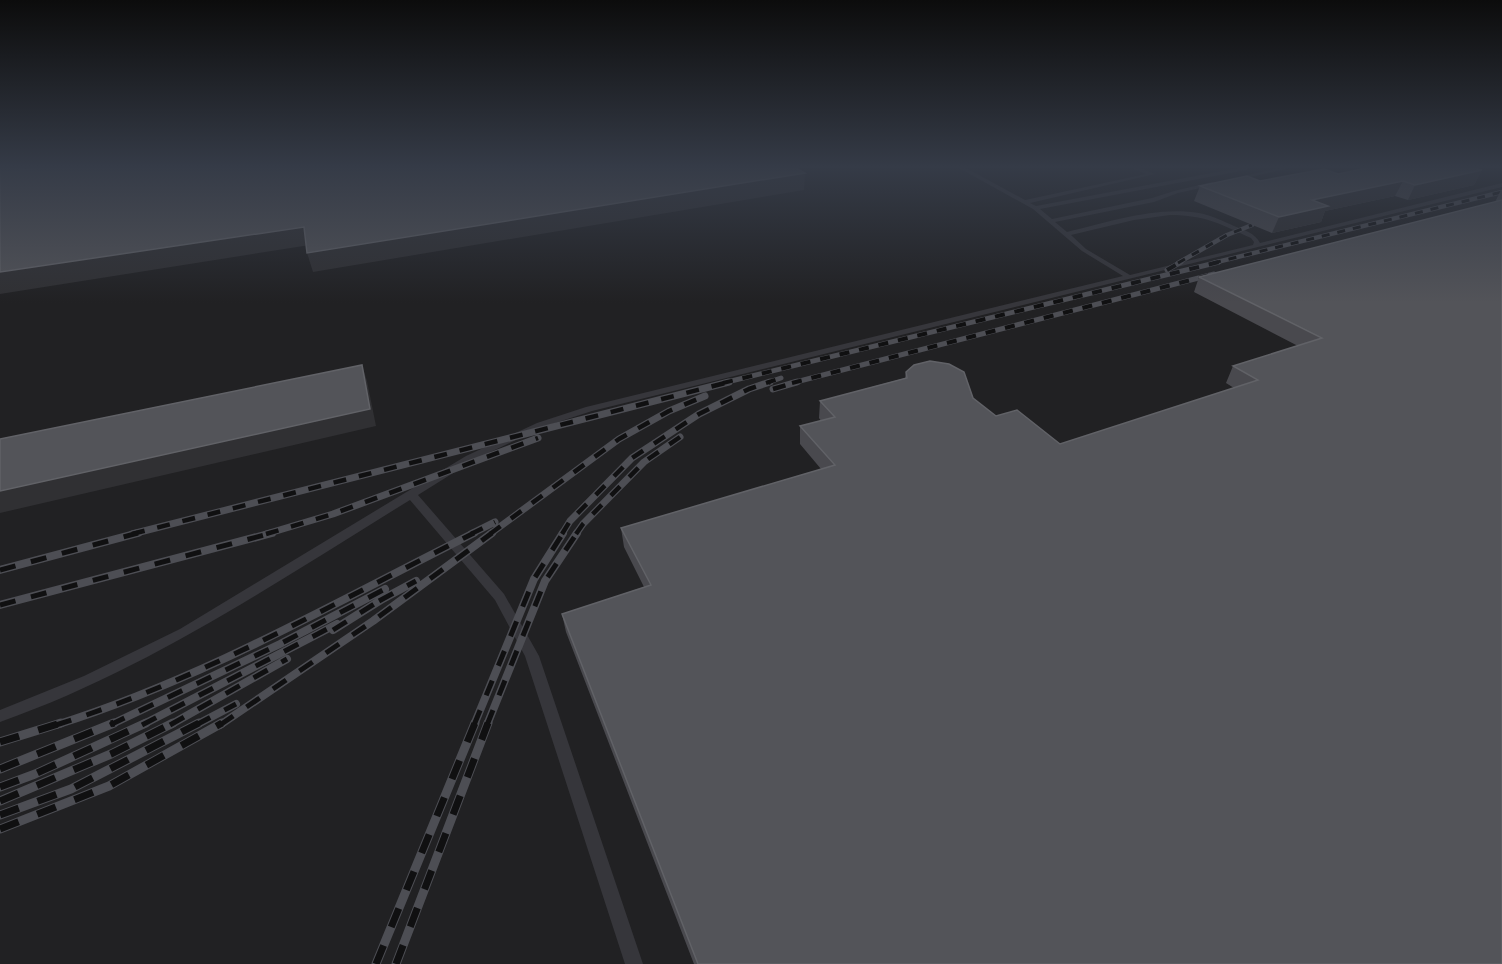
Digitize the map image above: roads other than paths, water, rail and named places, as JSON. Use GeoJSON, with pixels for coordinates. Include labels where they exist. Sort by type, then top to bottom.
{"type":"FeatureCollection","features":[{"type":"Feature","properties":{"kind":"lane"},"geometry":{"type":"LineString","coordinates":[[1042,213],[1084,250],[1129,278]]}},
{"type":"Feature","properties":{"kind":"lane"},"geometry":{"type":"LineString","coordinates":[[1051,220],[1087,213]]}},
{"type":"Feature","properties":{"kind":"lane"},"geometry":{"type":"LineString","coordinates":[[1067,234],[1163,214],[1188,213],[1209,218],[1253,237],[1257,242],[1256,246]]}},
{"type":"Feature","properties":{"kind":"lane"},"geometry":{"type":"LineString","coordinates":[[0,716],[89,680],[185,632],[470,458],[540,425],[589,409],[1389,213]]}},
{"type":"Feature","properties":{"kind":"lane"},"geometry":{"type":"LineString","coordinates":[[411,495],[500,597],[532,656],[634,964]]}},
{"type":"Feature","properties":{"kind":"railway"},"geometry":{"type":"LineString","coordinates":[[1213,263],[1417,213]]}},
{"type":"Feature","properties":{"kind":"railway"},"geometry":{"type":"LineString","coordinates":[[1178,263],[1227,235],[1252,225]]}},
{"type":"Feature","properties":{"kind":"railway"},"geometry":{"type":"LineString","coordinates":[[1167,270],[1181,262]]}},
{"type":"Feature","properties":{"kind":"railway"},"geometry":{"type":"LineString","coordinates":[[723,383],[1219,262]]}},
{"type":"Feature","properties":{"kind":"railway"},"geometry":{"type":"LineString","coordinates":[[792,383],[1214,274]]}},
{"type":"Feature","properties":{"kind":"railway"},"geometry":{"type":"LineString","coordinates":[[766,383],[781,378]]}},
{"type":"Feature","properties":{"kind":"railway"},"geometry":{"type":"LineString","coordinates":[[132,534],[729,382]]}},
{"type":"Feature","properties":{"kind":"railway"},"geometry":{"type":"LineString","coordinates":[[562,534],[570,521],[632,458],[699,414],[749,389],[770,382]]}},
{"type":"Feature","properties":{"kind":"railway"},"geometry":{"type":"LineString","coordinates":[[773,389],[797,382]]}},
{"type":"Feature","properties":{"kind":"railway"},"geometry":{"type":"LineString","coordinates":[[490,534],[619,439],[669,411],[705,396]]}},
{"type":"Feature","properties":{"kind":"railway"},"geometry":{"type":"LineString","coordinates":[[576,534],[644,462],[680,437]]}},
{"type":"Feature","properties":{"kind":"railway"},"geometry":{"type":"LineString","coordinates":[[266,534],[333,514],[538,438]]}},
{"type":"Feature","properties":{"kind":"railway"},"geometry":{"type":"LineString","coordinates":[[471,534],[495,522]]}},
{"type":"Feature","properties":{"kind":"railway"},"geometry":{"type":"LineString","coordinates":[[0,570],[138,533]]}},
{"type":"Feature","properties":{"kind":"railway"},"geometry":{"type":"LineString","coordinates":[[0,605],[272,533]]}},
{"type":"Feature","properties":{"kind":"railway"},"geometry":{"type":"LineString","coordinates":[[56,725],[111,706],[217,662],[321,612],[474,533]]}},
{"type":"Feature","properties":{"kind":"railway"},"geometry":{"type":"LineString","coordinates":[[220,725],[373,621],[492,533]]}},
{"type":"Feature","properties":{"kind":"railway"},"geometry":{"type":"LineString","coordinates":[[474,725],[534,579],[563,533]]}},
{"type":"Feature","properties":{"kind":"railway"},"geometry":{"type":"LineString","coordinates":[[487,725],[545,581],[577,533]]}},
{"type":"Feature","properties":{"kind":"railway"},"geometry":{"type":"LineString","coordinates":[[381,600],[416,581]]}},
{"type":"Feature","properties":{"kind":"railway"},"geometry":{"type":"LineString","coordinates":[[110,725],[280,644],[385,589]]}},
{"type":"Feature","properties":{"kind":"railway"},"geometry":{"type":"LineString","coordinates":[[381,600],[384,598]]}},
{"type":"Feature","properties":{"kind":"railway"},"geometry":{"type":"LineString","coordinates":[[333,630],[381,600]]}},
{"type":"Feature","properties":{"kind":"railway"},"geometry":{"type":"LineString","coordinates":[[145,724],[337,624]]}},
{"type":"Feature","properties":{"kind":"railway"},"geometry":{"type":"LineString","coordinates":[[170,725],[287,659]]}},
{"type":"Feature","properties":{"kind":"railway"},"geometry":{"type":"LineString","coordinates":[[196,725],[236,704]]}},
{"type":"Feature","properties":{"kind":"railway"},"geometry":{"type":"LineString","coordinates":[[0,742],[61,723]]}},
{"type":"Feature","properties":{"kind":"railway"},"geometry":{"type":"LineString","coordinates":[[0,769],[114,723]]}},
{"type":"Feature","properties":{"kind":"railway"},"geometry":{"type":"LineString","coordinates":[[0,801],[111,754],[173,723]]}},
{"type":"Feature","properties":{"kind":"railway"},"geometry":{"type":"LineString","coordinates":[[0,815],[71,789],[199,723]]}},
{"type":"Feature","properties":{"kind":"railway"},"geometry":{"type":"LineString","coordinates":[[0,829],[109,786],[222,723]]}},
{"type":"Feature","properties":{"kind":"railway"},"geometry":{"type":"LineString","coordinates":[[376,964],[475,723]]}},
{"type":"Feature","properties":{"kind":"railway"},"geometry":{"type":"LineString","coordinates":[[396,964],[488,723]]}},
{"type":"Feature","properties":{"kind":"railway"},"geometry":{"type":"LineString","coordinates":[[0,787],[35,774],[145,724]]}}]}
